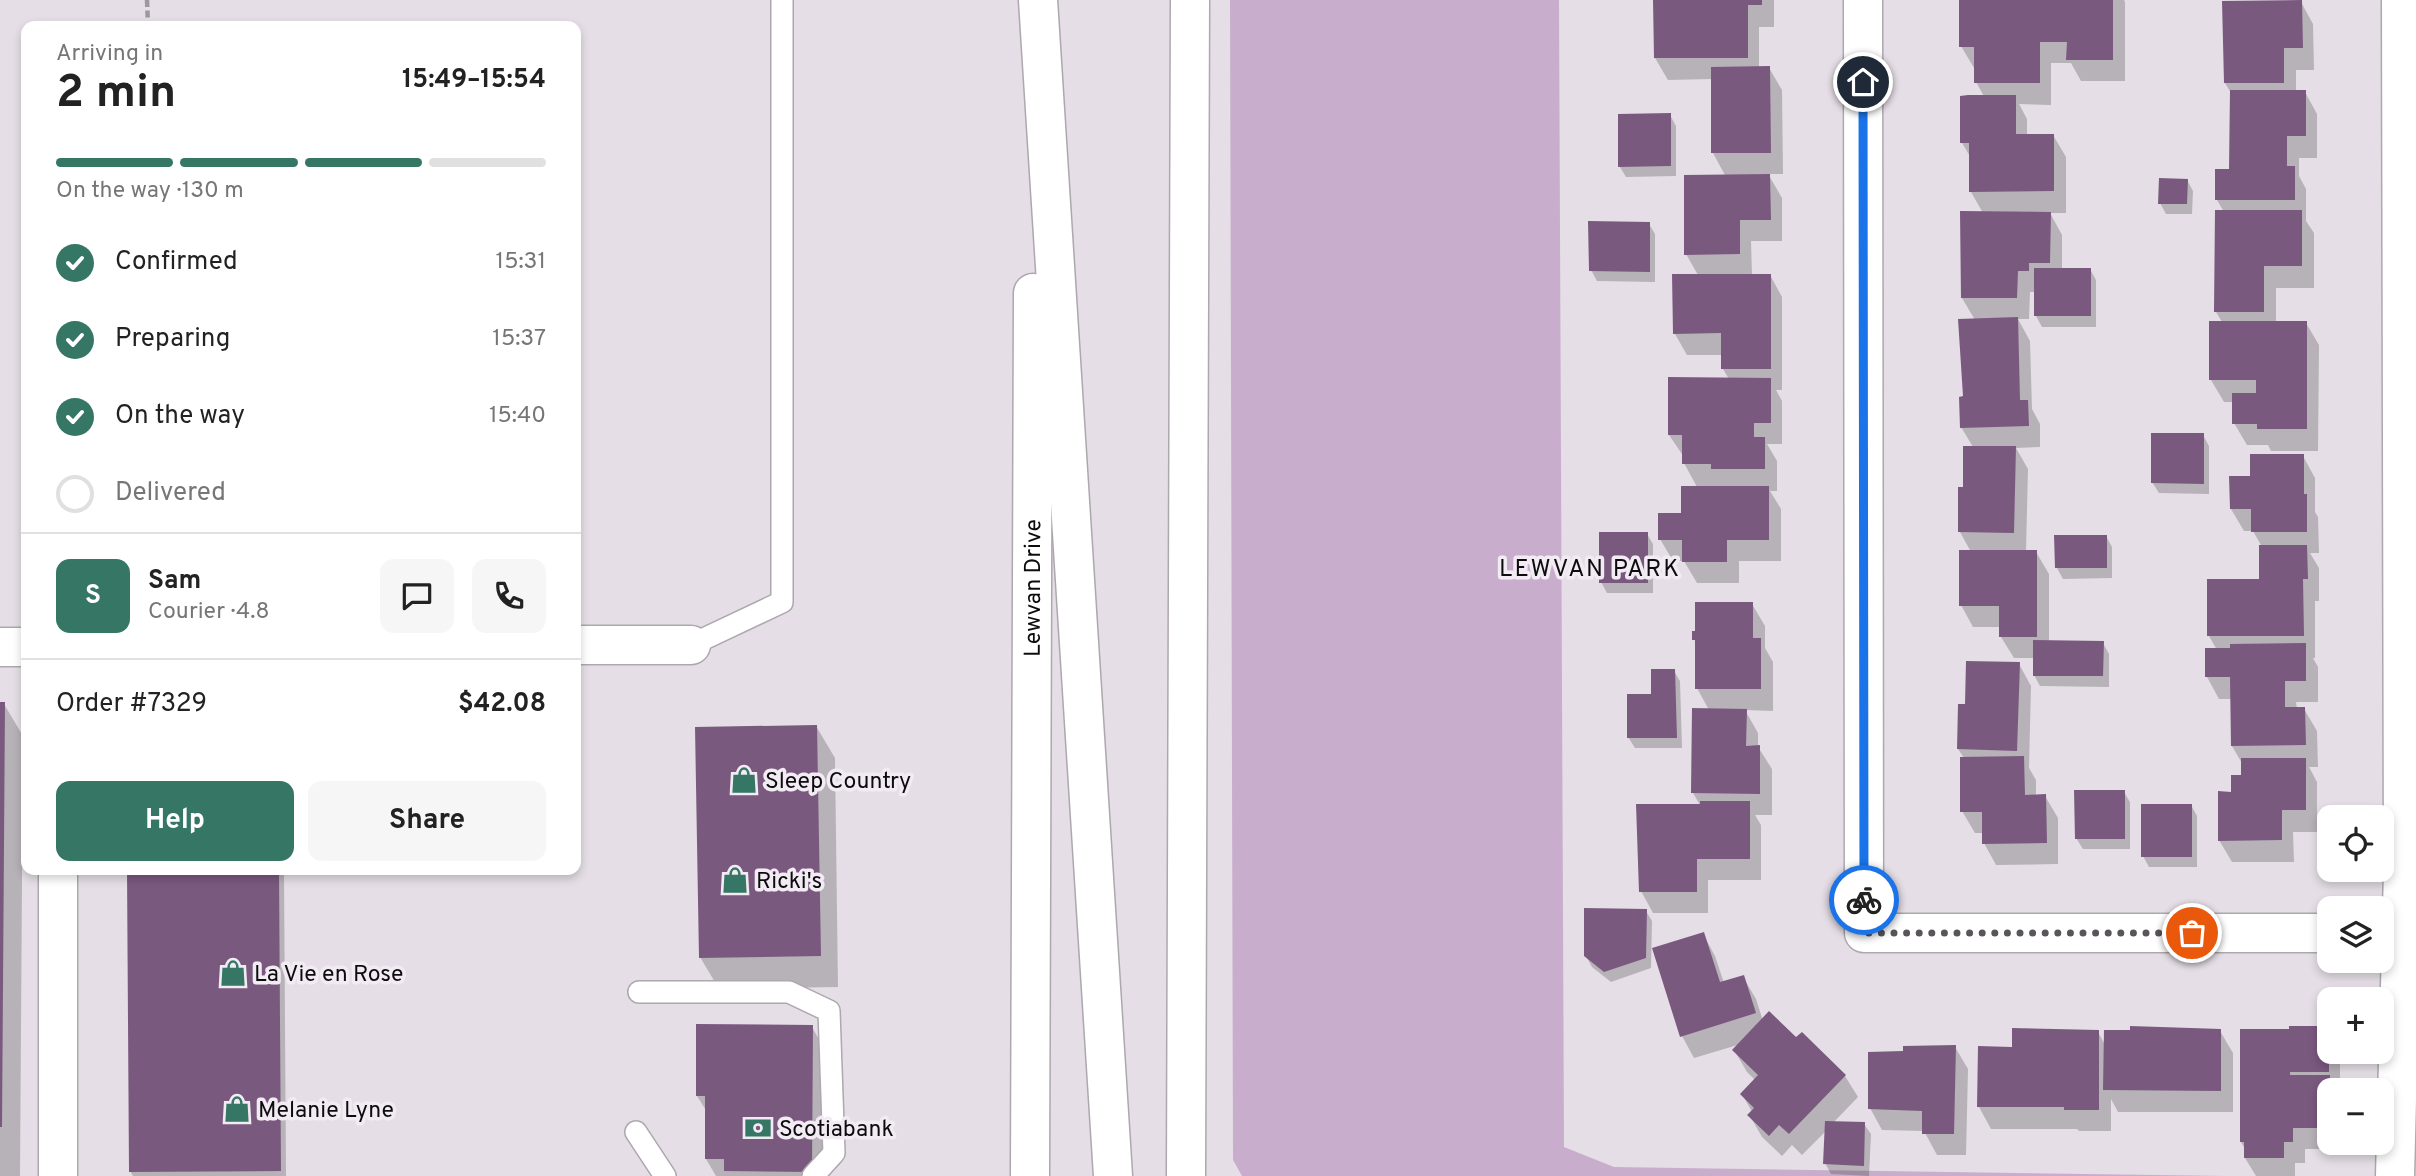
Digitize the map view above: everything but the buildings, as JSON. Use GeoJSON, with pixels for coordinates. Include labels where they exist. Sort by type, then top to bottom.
{"type":"FeatureCollection","features":[{"type":"Feature","properties":{"kind":"main road"},"geometry":{"type":"LineString","coordinates":[[1036,0],[1113,1176]]}},
{"type":"Feature","properties":{"kind":"main road","name":"Lewvan Drive"},"geometry":{"type":"LineString","coordinates":[[1030,1176],[1036,0]]}},
{"type":"Feature","properties":{"kind":"main road"},"geometry":{"type":"LineString","coordinates":[[1186,1176],[1189,0]]}},
{"type":"Feature","properties":{"kind":"main road"},"geometry":{"type":"LineString","coordinates":[[1863,0],[1864,933],[2317,933]]}},
{"type":"Feature","properties":{"kind":"main road"},"geometry":{"type":"LineString","coordinates":[[2394,923],[2409,872],[2401,0]]}},
{"type":"Feature","properties":{"kind":"main road"},"geometry":{"type":"LineString","coordinates":[[581,645],[691,645]]}},
{"type":"Feature","properties":{"kind":"main road"},"geometry":{"type":"LineString","coordinates":[[0,648],[21,647]]}},
{"type":"Feature","properties":{"kind":"main road"},"geometry":{"type":"LineString","coordinates":[[58,875],[58,1176]]}},
{"type":"Feature","properties":{"kind":"main road"},"geometry":{"type":"LineString","coordinates":[[2392,973],[2395,1176]]}},
{"type":"Feature","properties":{"kind":"lane"},"geometry":{"type":"LineString","coordinates":[[691,645],[782,602],[782,0]]}},
{"type":"Feature","properties":{"kind":"lane"},"geometry":{"type":"LineString","coordinates":[[639,992],[789,992],[829,1011],[834,1153],[813,1176]]}},
{"type":"Feature","properties":{"kind":"lane"},"geometry":{"type":"LineString","coordinates":[[636,1132],[665,1176]]}},
{"type":"Feature","properties":{"kind":"path"},"geometry":{"type":"LineString","coordinates":[[147,0],[148,21]]}},
{"type":"Feature","properties":{"kind":"shaded area"},"geometry":{"type":"Polygon","coordinates":[[[1230,0],[1559,0],[1564,1147],[1614,1167],[2227,1176],[1242,1176],[1233,1160],[1230,0]]]}},
{"type":"Feature","properties":{"kind":"way so far"},"geometry":{"type":"LineString","coordinates":[[1864,900],[1864,933],[2192,933]]}},
{"type":"Feature","properties":{"kind":"place","name":"Sleep Country"},"geometry":{"type":"Point","coordinates":[744,780]}},
{"type":"Feature","properties":{"kind":"place","name":"Ricki's"},"geometry":{"type":"Point","coordinates":[735,880]}},
{"type":"Feature","properties":{"kind":"place","name":"La Vie en Rose"},"geometry":{"type":"Point","coordinates":[233,973]}},
{"type":"Feature","properties":{"kind":"place","name":"Melanie Lyne"},"geometry":{"type":"Point","coordinates":[237,1109]}},
{"type":"Feature","properties":{"kind":"place","name":"Scotiabank"},"geometry":{"type":"Point","coordinates":[758,1128]}},
{"type":"Feature","properties":{"kind":"district","name":"LEWVAN PARK"},"geometry":{"type":"Point","coordinates":[1590,568]}},
{"type":"Feature","properties":{"kind":"route"},"geometry":{"type":"LineString","coordinates":[[1863,82],[1864,900]]}}]}
